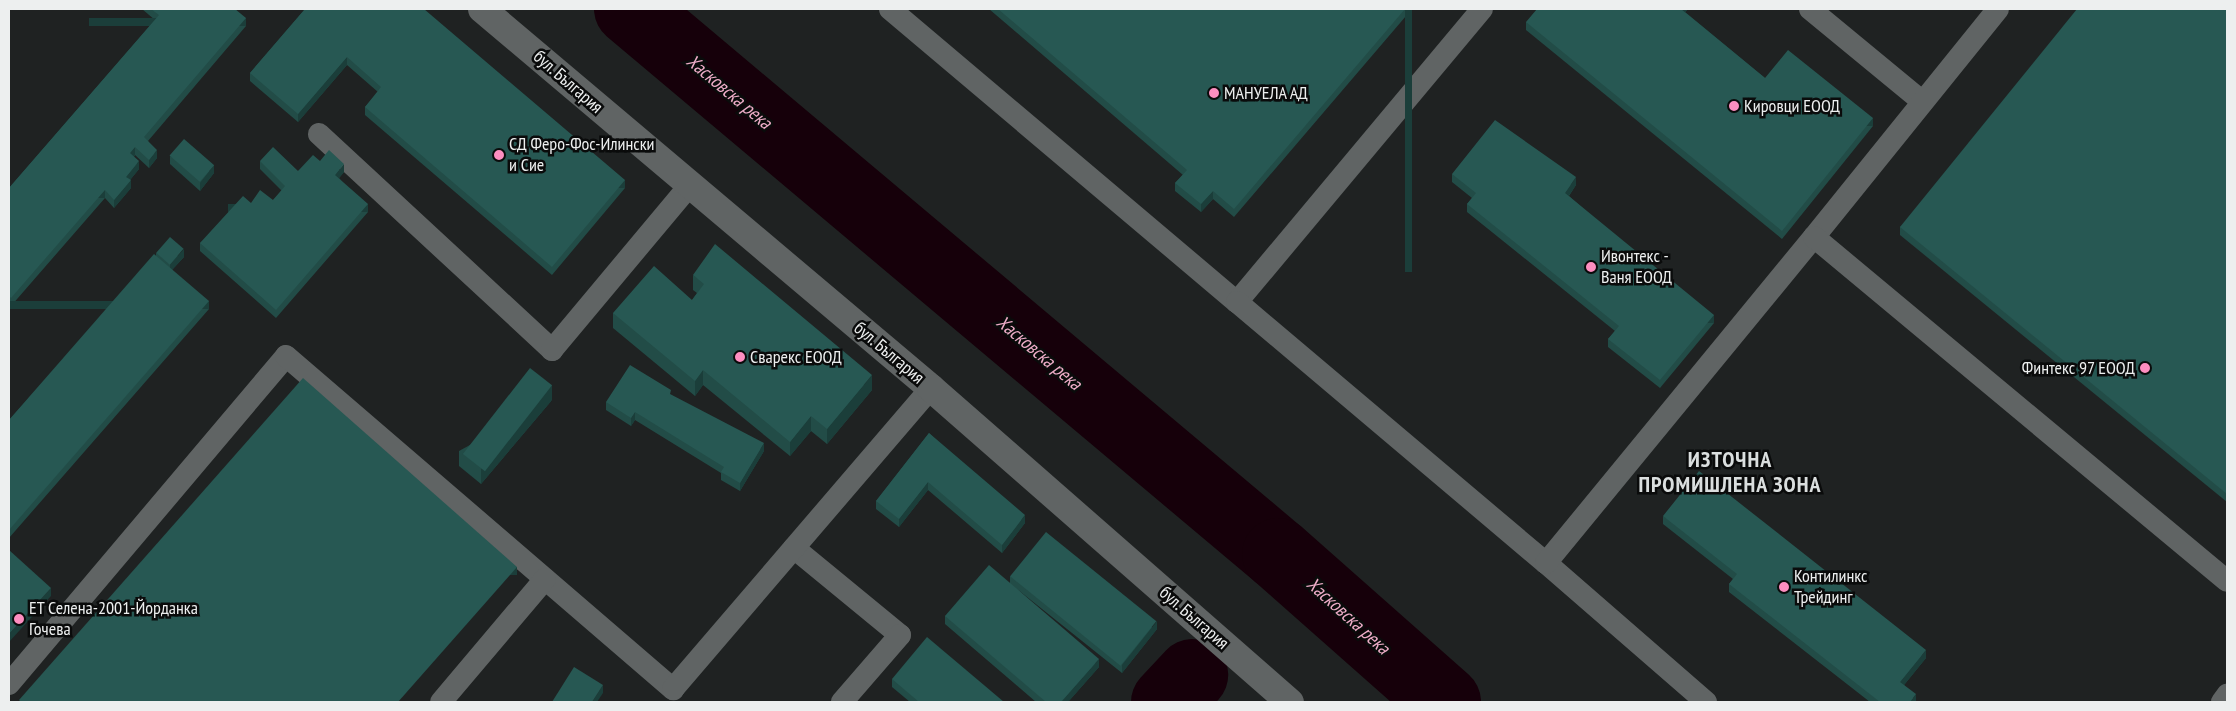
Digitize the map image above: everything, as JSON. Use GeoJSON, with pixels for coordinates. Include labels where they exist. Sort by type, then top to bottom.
{"type":"FeatureCollection","features":[{"type":"Feature","properties":{"kind":"street","name":"бул. България"},"geometry":{"type":"LineString","coordinates":[[482,9],[689,186],[931,388],[1290,702]]}},
{"type":"Feature","properties":{"kind":"lane"},"geometry":{"type":"LineString","coordinates":[[890,9],[1546,563],[1706,702]]}},
{"type":"Feature","properties":{"kind":"lane"},"geometry":{"type":"LineString","coordinates":[[1237,302],[1482,9]]}},
{"type":"Feature","properties":{"kind":"lane"},"geometry":{"type":"LineString","coordinates":[[1810,9],[1923,102]]}},
{"type":"Feature","properties":{"kind":"lane"},"geometry":{"type":"LineString","coordinates":[[1546,563],[1814,237],[1998,9]]}},
{"type":"Feature","properties":{"kind":"lane"},"geometry":{"type":"LineString","coordinates":[[319,134],[552,350],[689,186]]}},
{"type":"Feature","properties":{"kind":"lane"},"geometry":{"type":"LineString","coordinates":[[1814,237],[2227,581]]}},
{"type":"Feature","properties":{"kind":"lane"},"geometry":{"type":"LineString","coordinates":[[9,684],[286,356],[673,689],[931,388]]}},
{"type":"Feature","properties":{"kind":"lane"},"geometry":{"type":"LineString","coordinates":[[794,548],[900,635],[842,702]]}},
{"type":"Feature","properties":{"kind":"lane"},"geometry":{"type":"LineString","coordinates":[[441,702],[545,579]]}},
{"type":"Feature","properties":{"kind":"lane"},"geometry":{"type":"LineString","coordinates":[[2222,702],[2227,695]]}},
{"type":"Feature","properties":{"kind":"building"},"geometry":{"type":"Polygon","coordinates":[[[151,9],[235,9],[246,18],[144,137],[157,150],[149,160],[135,147],[130,153],[139,161],[126,177],[131,180],[114,200],[105,190],[11,298],[9,296],[9,188],[159,15],[151,9]]]}},
{"type":"Feature","properties":{"kind":"building","name":"СД Феро-Фос-Илински и Сие"},"geometry":{"type":"Polygon","coordinates":[[[305,9],[424,9],[625,180],[552,267],[365,107],[381,87],[347,57],[298,114],[250,73],[305,9]]]}},
{"type":"Feature","properties":{"kind":"building","name":"МАНУЕЛА АД"},"geometry":{"type":"Polygon","coordinates":[[[998,9],[1405,9],[1234,209],[1213,191],[1201,204],[1175,183],[1187,170],[998,9]]]}},
{"type":"Feature","properties":{"kind":"building","name":"Кировци ЕООД"},"geometry":{"type":"Polygon","coordinates":[[[1537,9],[1681,9],[1765,78],[1788,50],[1873,118],[1782,231],[1526,22],[1537,9]]]}},
{"type":"Feature","properties":{"kind":"building","name":"Финтекс 97 ЕООД"},"geometry":{"type":"Polygon","coordinates":[[[2077,9],[2227,9],[2227,494],[1900,227],[2077,9]]]}},
{"type":"Feature","properties":{"kind":"building","name":"Ивонтекс - Ваня ЕООД"},"geometry":{"type":"Polygon","coordinates":[[[1495,120],[1576,177],[1565,193],[1714,315],[1660,380],[1608,339],[1619,326],[1467,204],[1476,193],[1452,174],[1495,120]]]}},
{"type":"Feature","properties":{"kind":"building"},"geometry":{"type":"Polygon","coordinates":[[[184,139],[214,165],[200,182],[170,156],[184,139]]]}},
{"type":"Feature","properties":{"kind":"building"},"geometry":{"type":"Polygon","coordinates":[[[273,147],[298,171],[313,155],[320,161],[329,150],[344,164],[335,175],[368,204],[276,310],[200,243],[243,196],[251,203],[260,190],[273,200],[285,186],[260,161],[273,147]]]}},
{"type":"Feature","properties":{"kind":"building"},"geometry":{"type":"Polygon","coordinates":[[[170,237],[184,249],[170,265],[156,253],[170,237]]]}},
{"type":"Feature","properties":{"kind":"building","name":"Сварекс ЕООД"},"geometry":{"type":"Polygon","coordinates":[[[715,244],[872,375],[827,429],[811,416],[790,442],[703,370],[695,381],[613,313],[654,266],[692,300],[704,284],[693,275],[715,244]]]}},
{"type":"Feature","properties":{"kind":"building"},"geometry":{"type":"Polygon","coordinates":[[[154,254],[209,301],[9,530],[9,420],[154,254]]]}},
{"type":"Feature","properties":{"kind":"building"},"geometry":{"type":"Polygon","coordinates":[[[630,365],[671,390],[670,394],[764,443],[740,483],[721,472],[724,467],[635,412],[631,418],[606,402],[630,365]]]}},
{"type":"Feature","properties":{"kind":"building"},"geometry":{"type":"Polygon","coordinates":[[[530,368],[552,385],[485,471],[463,454],[530,368]]]}},
{"type":"Feature","properties":{"kind":"building"},"geometry":{"type":"Polygon","coordinates":[[[303,378],[517,567],[398,702],[21,702],[19,700],[303,378]]]}},
{"type":"Feature","properties":{"kind":"building"},"geometry":{"type":"Polygon","coordinates":[[[929,433],[1025,515],[1002,545],[928,482],[899,519],[876,501],[929,433]]]}},
{"type":"Feature","properties":{"kind":"building","name":"Контилинкс Трейдинг"},"geometry":{"type":"Polygon","coordinates":[[[1699,471],[1926,650],[1900,682],[1916,694],[1910,702],[1880,702],[1729,584],[1737,574],[1663,516],[1699,471]]]}},
{"type":"Feature","properties":{"kind":"building"},"geometry":{"type":"Polygon","coordinates":[[[1046,532],[1156,621],[1120,666],[1010,576],[1046,532]]]}},
{"type":"Feature","properties":{"kind":"building","name":"ЕТ Селена-2001-Йорданка Гочева"},"geometry":{"type":"Polygon","coordinates":[[[9,550],[51,588],[9,634],[9,550]]]}},
{"type":"Feature","properties":{"kind":"building"},"geometry":{"type":"Polygon","coordinates":[[[989,565],[1099,659],[1061,702],[1046,702],[945,616],[989,565]]]}},
{"type":"Feature","properties":{"kind":"building"},"geometry":{"type":"Polygon","coordinates":[[[927,637],[1004,702],[919,702],[892,679],[927,637]]]}},
{"type":"Feature","properties":{"kind":"building"},"geometry":{"type":"Polygon","coordinates":[[[574,667],[603,685],[592,702],[552,702],[574,667]]]}},
{"type":"Feature","properties":{"kind":"waterway","name":"Хасковска река"},"geometry":{"type":"LineString","coordinates":[[630,9],[1278,554],[1445,702]]}},
{"type":"Feature","properties":{"kind":"waterway"},"geometry":{"type":"LineString","coordinates":[[1167,702],[1192,675]]}},
{"type":"Feature","properties":{"kind":"place","name":"МАНУЕЛА АД"},"geometry":{"type":"Point","coordinates":[1214,93]}},
{"type":"Feature","properties":{"kind":"place","name":"Кировци ЕООД"},"geometry":{"type":"Point","coordinates":[1734,106]}},
{"type":"Feature","properties":{"kind":"place","name":"СД Феро-Фос-Илински и Сие"},"geometry":{"type":"Point","coordinates":[499,155]}},
{"type":"Feature","properties":{"kind":"place","name":"Ивонтекс - Ваня ЕООД"},"geometry":{"type":"Point","coordinates":[1591,267]}},
{"type":"Feature","properties":{"kind":"place","name":"Сварекс ЕООД"},"geometry":{"type":"Point","coordinates":[740,357]}},
{"type":"Feature","properties":{"kind":"place","name":"Финтекс 97 ЕООД"},"geometry":{"type":"Point","coordinates":[2145,368]}},
{"type":"Feature","properties":{"kind":"place","name":"Контилинкс Трейдинг"},"geometry":{"type":"Point","coordinates":[1784,587]}},
{"type":"Feature","properties":{"kind":"place","name":"ЕТ Селена-2001-Йорданка Гочева"},"geometry":{"type":"Point","coordinates":[19,619]}},
{"type":"Feature","properties":{"kind":"district","name":"ИЗТОЧНА ПРОМИШЛЕНА ЗОНА"},"geometry":{"type":"Point","coordinates":[1730,472]}}]}
